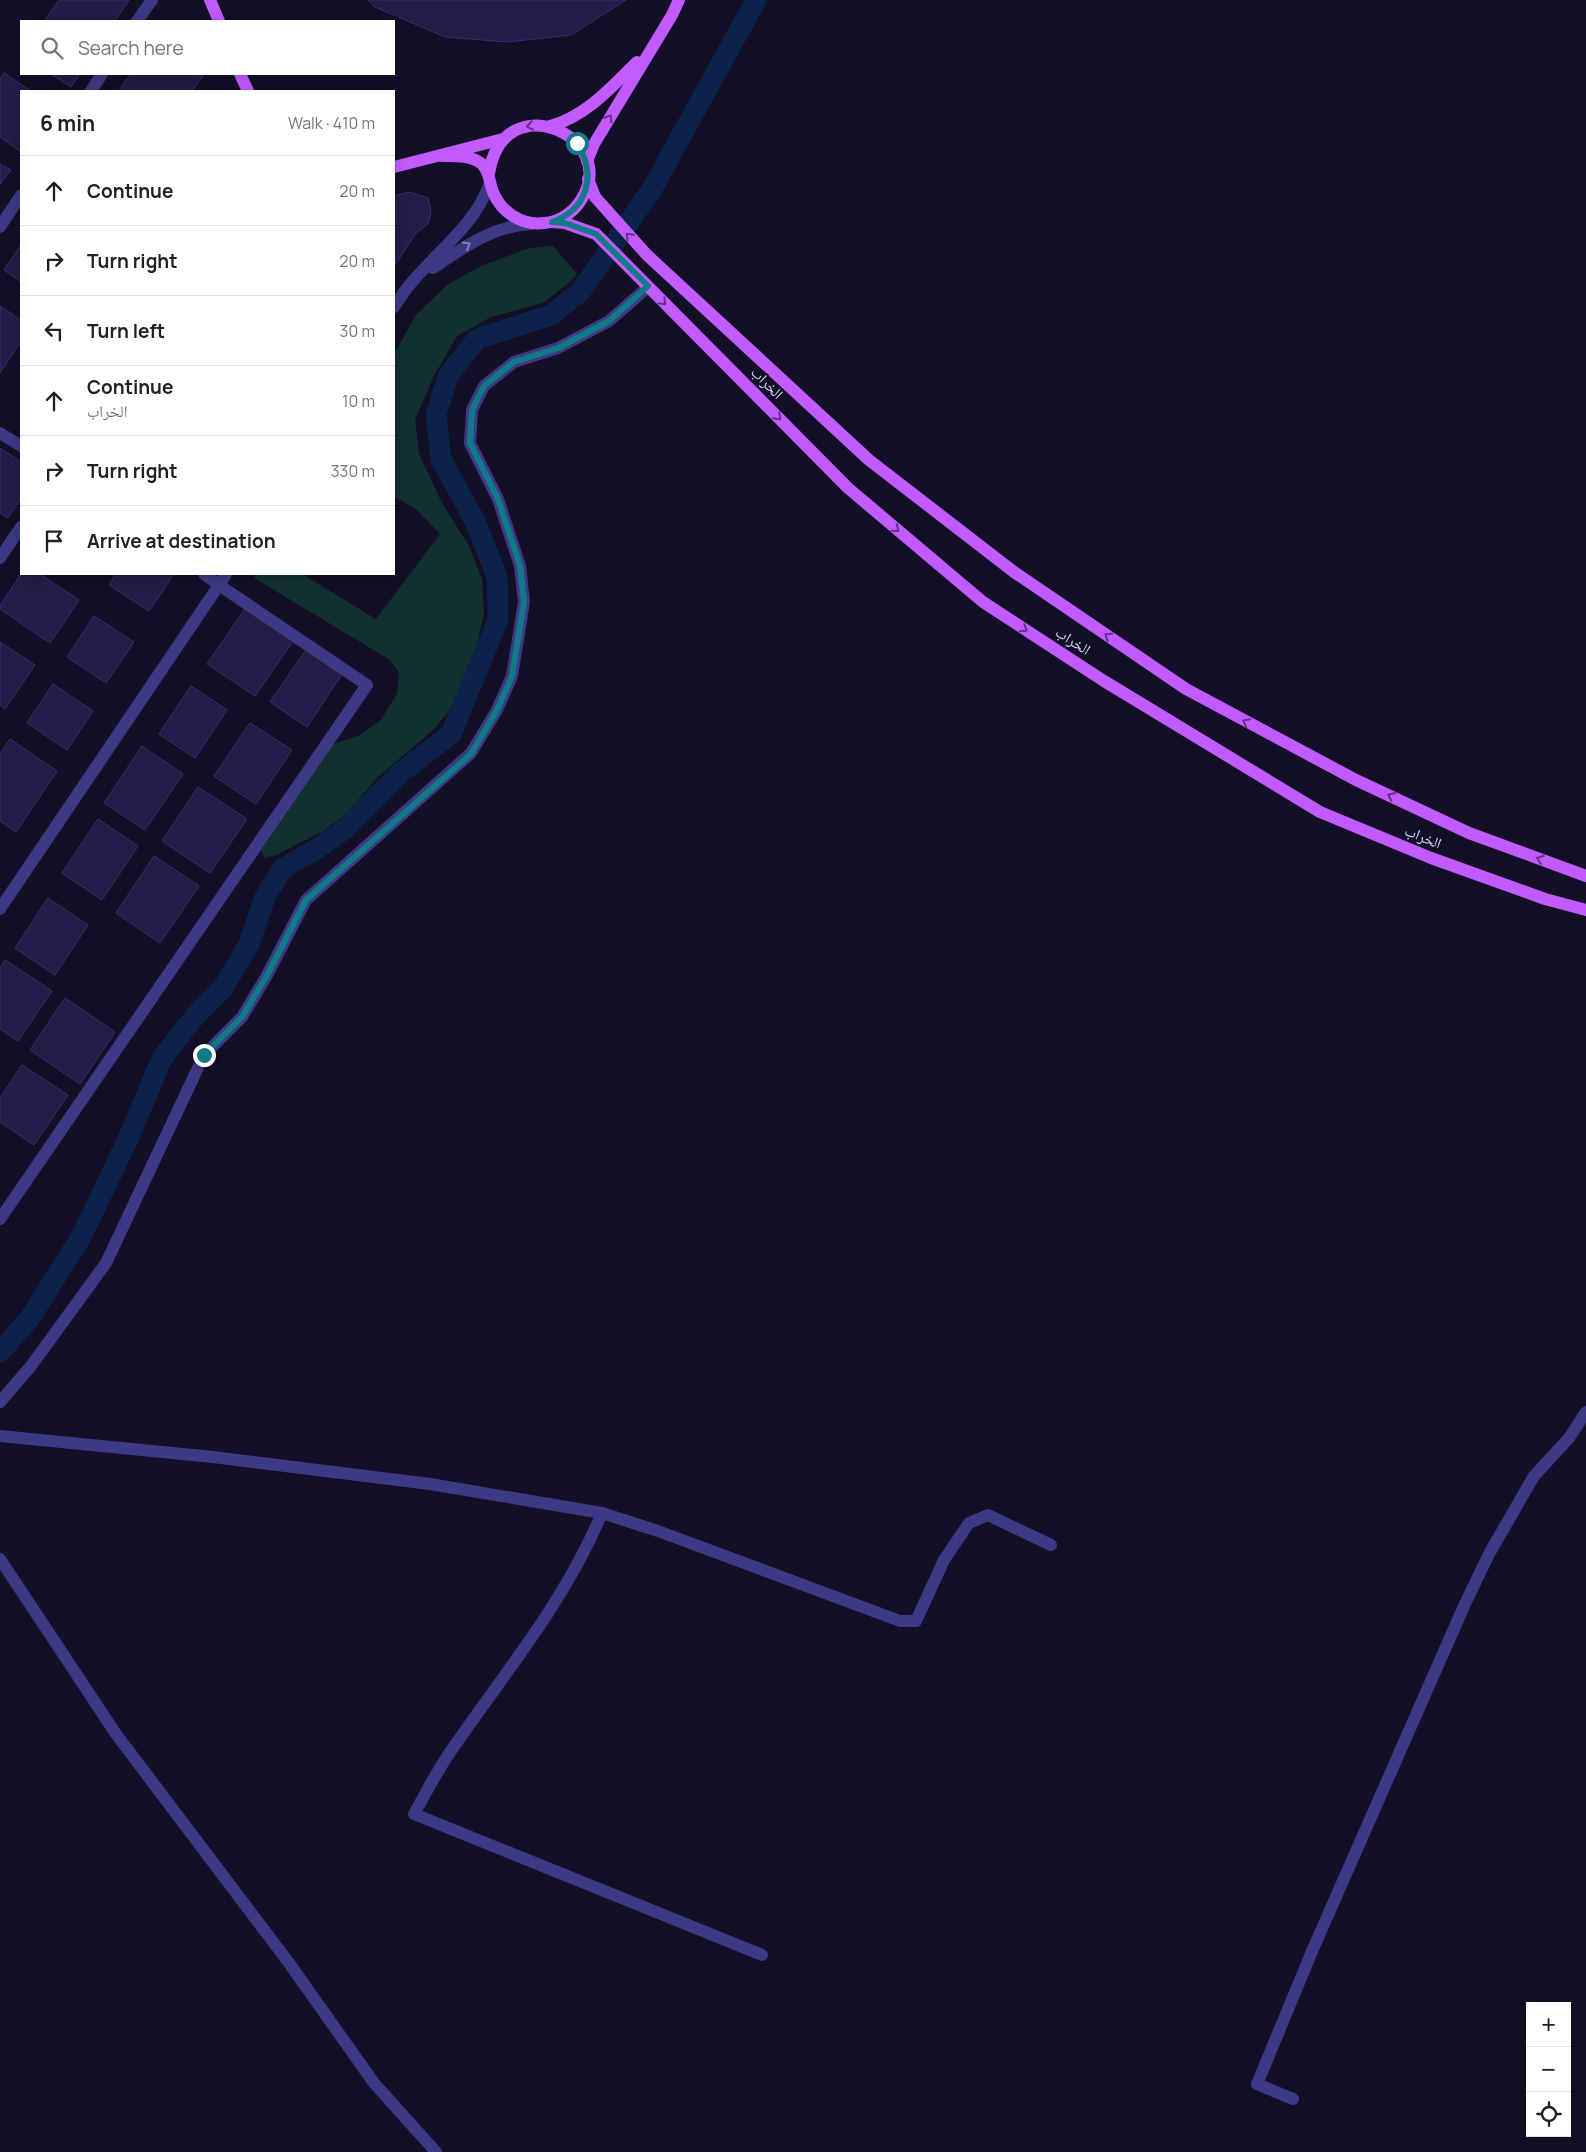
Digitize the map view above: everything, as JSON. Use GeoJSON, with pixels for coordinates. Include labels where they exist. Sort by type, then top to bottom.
{"type":"FeatureCollection","features":[{"type":"Feature","properties":{"kind":"main road"},"geometry":{"type":"LineString","coordinates":[[210,0],[218,20]]}},
{"type":"Feature","properties":{"kind":"main road"},"geometry":{"type":"LineString","coordinates":[[679,0],[594,144],[587,161],[588,179],[595,197],[647,255],[869,460],[1014,572],[1186,689],[1356,780],[1469,833],[1586,876]]}},
{"type":"Feature","properties":{"kind":"main road"},"geometry":{"type":"LineString","coordinates":[[490,179],[491,162],[496,149],[504,139],[513,132],[525,127],[550,126],[563,123],[576,116],[612,88],[652,46]]}},
{"type":"Feature","properties":{"kind":"main road"},"geometry":{"type":"LineString","coordinates":[[240,75],[248,90]]}},
{"type":"Feature","properties":{"kind":"main road"},"geometry":{"type":"LineString","coordinates":[[550,126],[570,136],[577,143],[587,161]]}},
{"type":"Feature","properties":{"kind":"main road"},"geometry":{"type":"LineString","coordinates":[[395,167],[504,139]]}},
{"type":"Feature","properties":{"kind":"main road"},"geometry":{"type":"LineString","coordinates":[[442,156],[460,156],[476,160],[484,166],[497,200],[509,213],[517,218],[534,223],[552,222],[577,206],[584,193],[588,179]]}},
{"type":"Feature","properties":{"kind":"main road","name":"الخراب"},"geometry":{"type":"LineString","coordinates":[[552,222],[565,223],[596,234],[848,488],[983,602],[1104,681],[1320,812],[1431,858],[1545,899],[1586,910]]}},
{"type":"Feature","properties":{"kind":"street"},"geometry":{"type":"LineString","coordinates":[[138,20],[152,0]]}},
{"type":"Feature","properties":{"kind":"street"},"geometry":{"type":"LineString","coordinates":[[92,90],[101,75]]}},
{"type":"Feature","properties":{"kind":"street"},"geometry":{"type":"LineString","coordinates":[[395,306],[412,282],[468,224],[481,206],[490,179]]}},
{"type":"Feature","properties":{"kind":"street"},"geometry":{"type":"LineString","coordinates":[[0,227],[20,197]]}},
{"type":"Feature","properties":{"kind":"street"},"geometry":{"type":"LineString","coordinates":[[412,282],[468,244],[494,231],[514,225],[534,223]]}},
{"type":"Feature","properties":{"kind":"street"},"geometry":{"type":"LineString","coordinates":[[0,1402],[31,1366],[106,1263],[204,1055],[242,1017],[266,977],[306,900],[471,754],[497,710],[512,676],[524,602],[520,566],[498,499],[470,443],[472,410],[484,386],[514,362],[558,348],[609,321],[648,286]]}},
{"type":"Feature","properties":{"kind":"street"},"geometry":{"type":"LineString","coordinates":[[0,433],[20,445]]}},
{"type":"Feature","properties":{"kind":"street"},"geometry":{"type":"LineString","coordinates":[[0,558],[20,528]]}},
{"type":"Feature","properties":{"kind":"street"},"geometry":{"type":"LineString","coordinates":[[0,1219],[367,685],[223,579],[208,575]]}},
{"type":"Feature","properties":{"kind":"street"},"geometry":{"type":"LineString","coordinates":[[0,909],[223,579]]}},
{"type":"Feature","properties":{"kind":"street"},"geometry":{"type":"LineString","coordinates":[[1293,2099],[1257,2084],[1317,1940],[1464,1606],[1489,1554],[1534,1476],[1569,1438],[1586,1412]]}},
{"type":"Feature","properties":{"kind":"street"},"geometry":{"type":"LineString","coordinates":[[0,1436],[213,1457],[430,1484],[602,1514],[658,1531],[900,1621],[916,1621],[944,1560],[969,1523],[988,1515],[1051,1545]]}},
{"type":"Feature","properties":{"kind":"street"},"geometry":{"type":"LineString","coordinates":[[602,1514],[587,1550],[549,1614],[454,1746],[414,1814],[444,1828],[762,1955]]}},
{"type":"Feature","properties":{"kind":"street"},"geometry":{"type":"LineString","coordinates":[[0,1559],[116,1734],[289,1963],[374,2083],[436,2152]]}},
{"type":"Feature","properties":{"kind":"green space"},"geometry":{"type":"Polygon","coordinates":[[[553,246],[577,274],[570,282],[543,303],[491,317],[457,336],[434,376],[415,419],[419,454],[442,503],[469,546],[482,579],[484,613],[473,664],[455,704],[433,730],[377,778],[347,813],[325,830],[276,855],[265,858],[261,850],[333,744],[358,736],[380,721],[397,694],[399,673],[390,660],[254,578],[256,575],[304,575],[376,619],[440,534],[416,509],[395,498],[395,352],[416,315],[447,285],[481,266],[529,248],[553,246]]]}},
{"type":"Feature","properties":{"kind":"building"},"geometry":{"type":"Polygon","coordinates":[[[59,0],[129,0],[116,20],[45,20],[59,0]]]}},
{"type":"Feature","properties":{"kind":"building"},"geometry":{"type":"Polygon","coordinates":[[[368,0],[626,0],[571,35],[507,42],[445,37],[375,7],[368,0]]]}},
{"type":"Feature","properties":{"kind":"building"},"geometry":{"type":"Polygon","coordinates":[[[4,73],[30,90],[20,90],[20,151],[0,137],[0,79],[4,73]]]}},
{"type":"Feature","properties":{"kind":"building"},"geometry":{"type":"Polygon","coordinates":[[[53,75],[79,75],[71,87],[53,75]]]}},
{"type":"Feature","properties":{"kind":"building"},"geometry":{"type":"Polygon","coordinates":[[[129,75],[203,75],[193,90],[120,90],[129,75]]]}},
{"type":"Feature","properties":{"kind":"building"},"geometry":{"type":"Polygon","coordinates":[[[0,164],[11,170],[0,184],[0,164]]]}},
{"type":"Feature","properties":{"kind":"building"},"geometry":{"type":"Polygon","coordinates":[[[409,192],[428,198],[431,211],[428,224],[416,233],[395,265],[395,196],[409,192]]]}},
{"type":"Feature","properties":{"kind":"building"},"geometry":{"type":"Polygon","coordinates":[[[20,246],[20,281],[4,270],[20,246]]]}},
{"type":"Feature","properties":{"kind":"building"},"geometry":{"type":"Polygon","coordinates":[[[0,306],[20,319],[20,343],[0,373],[0,306]]]}},
{"type":"Feature","properties":{"kind":"building"},"geometry":{"type":"Polygon","coordinates":[[[0,448],[20,461],[20,500],[8,518],[0,513],[0,448]]]}},
{"type":"Feature","properties":{"kind":"building"},"geometry":{"type":"Polygon","coordinates":[[[20,575],[42,575],[79,600],[50,643],[0,609],[0,606],[20,575]]]}},
{"type":"Feature","properties":{"kind":"building"},"geometry":{"type":"Polygon","coordinates":[[[115,575],[173,575],[149,611],[109,585],[115,575]]]}},
{"type":"Feature","properties":{"kind":"building"},"geometry":{"type":"Polygon","coordinates":[[[247,606],[295,638],[255,696],[207,664],[247,606]]]}},
{"type":"Feature","properties":{"kind":"building"},"geometry":{"type":"Polygon","coordinates":[[[94,616],[134,642],[106,683],[67,657],[94,616]]]}},
{"type":"Feature","properties":{"kind":"building"},"geometry":{"type":"Polygon","coordinates":[[[0,642],[35,665],[5,709],[0,705],[0,642]]]}},
{"type":"Feature","properties":{"kind":"building"},"geometry":{"type":"Polygon","coordinates":[[[308,647],[344,671],[307,727],[270,702],[308,647]]]}},
{"type":"Feature","properties":{"kind":"building"},"geometry":{"type":"Polygon","coordinates":[[[53,684],[93,711],[67,750],[27,723],[53,684]]]}},
{"type":"Feature","properties":{"kind":"building"},"geometry":{"type":"Polygon","coordinates":[[[191,686],[227,710],[195,758],[159,734],[191,686]]]}},
{"type":"Feature","properties":{"kind":"building"},"geometry":{"type":"Polygon","coordinates":[[[250,723],[292,750],[256,804],[214,776],[250,723]]]}},
{"type":"Feature","properties":{"kind":"building"},"geometry":{"type":"Polygon","coordinates":[[[10,739],[57,771],[16,832],[0,821],[0,754],[10,739]]]}},
{"type":"Feature","properties":{"kind":"building"},"geometry":{"type":"Polygon","coordinates":[[[142,746],[183,774],[145,830],[104,803],[142,746]]]}},
{"type":"Feature","properties":{"kind":"building"},"geometry":{"type":"Polygon","coordinates":[[[198,787],[247,819],[210,873],[162,841],[198,787]]]}},
{"type":"Feature","properties":{"kind":"building"},"geometry":{"type":"Polygon","coordinates":[[[98,819],[138,846],[102,900],[62,873],[98,819]]]}},
{"type":"Feature","properties":{"kind":"building"},"geometry":{"type":"Polygon","coordinates":[[[154,856],[199,886],[160,943],[116,913],[154,856]]]}},
{"type":"Feature","properties":{"kind":"building"},"geometry":{"type":"Polygon","coordinates":[[[48,898],[88,925],[55,975],[15,948],[48,898]]]}},
{"type":"Feature","properties":{"kind":"building"},"geometry":{"type":"Polygon","coordinates":[[[5,960],[52,991],[18,1041],[0,1029],[0,968],[5,960]]]}},
{"type":"Feature","properties":{"kind":"building"},"geometry":{"type":"Polygon","coordinates":[[[65,998],[115,1032],[80,1084],[30,1050],[65,998]]]}},
{"type":"Feature","properties":{"kind":"building"},"geometry":{"type":"Polygon","coordinates":[[[22,1065],[68,1095],[34,1145],[0,1122],[0,1098],[22,1065]]]}},
{"type":"Feature","properties":{"kind":"waterway"},"geometry":{"type":"LineString","coordinates":[[0,1352],[30,1318],[81,1237],[129,1137],[162,1058],[196,1015],[223,988],[249,944],[265,897],[282,869],[318,848],[345,829],[399,774],[451,734],[498,620],[497,577],[476,523],[441,459],[436,415],[448,376],[477,339],[551,315],[580,292],[652,189],[756,0]]}},
{"type":"Feature","properties":{"kind":"route"},"geometry":{"type":"LineString","coordinates":[[204,1055],[242,1017],[266,977],[306,900],[471,754],[497,710],[512,676],[524,602],[520,566],[498,499],[470,443],[472,410],[484,386],[514,362],[558,348],[609,321],[648,286],[596,234],[565,223],[552,222],[570,213],[577,206],[586,189],[588,179],[587,161],[577,143]]}}]}
